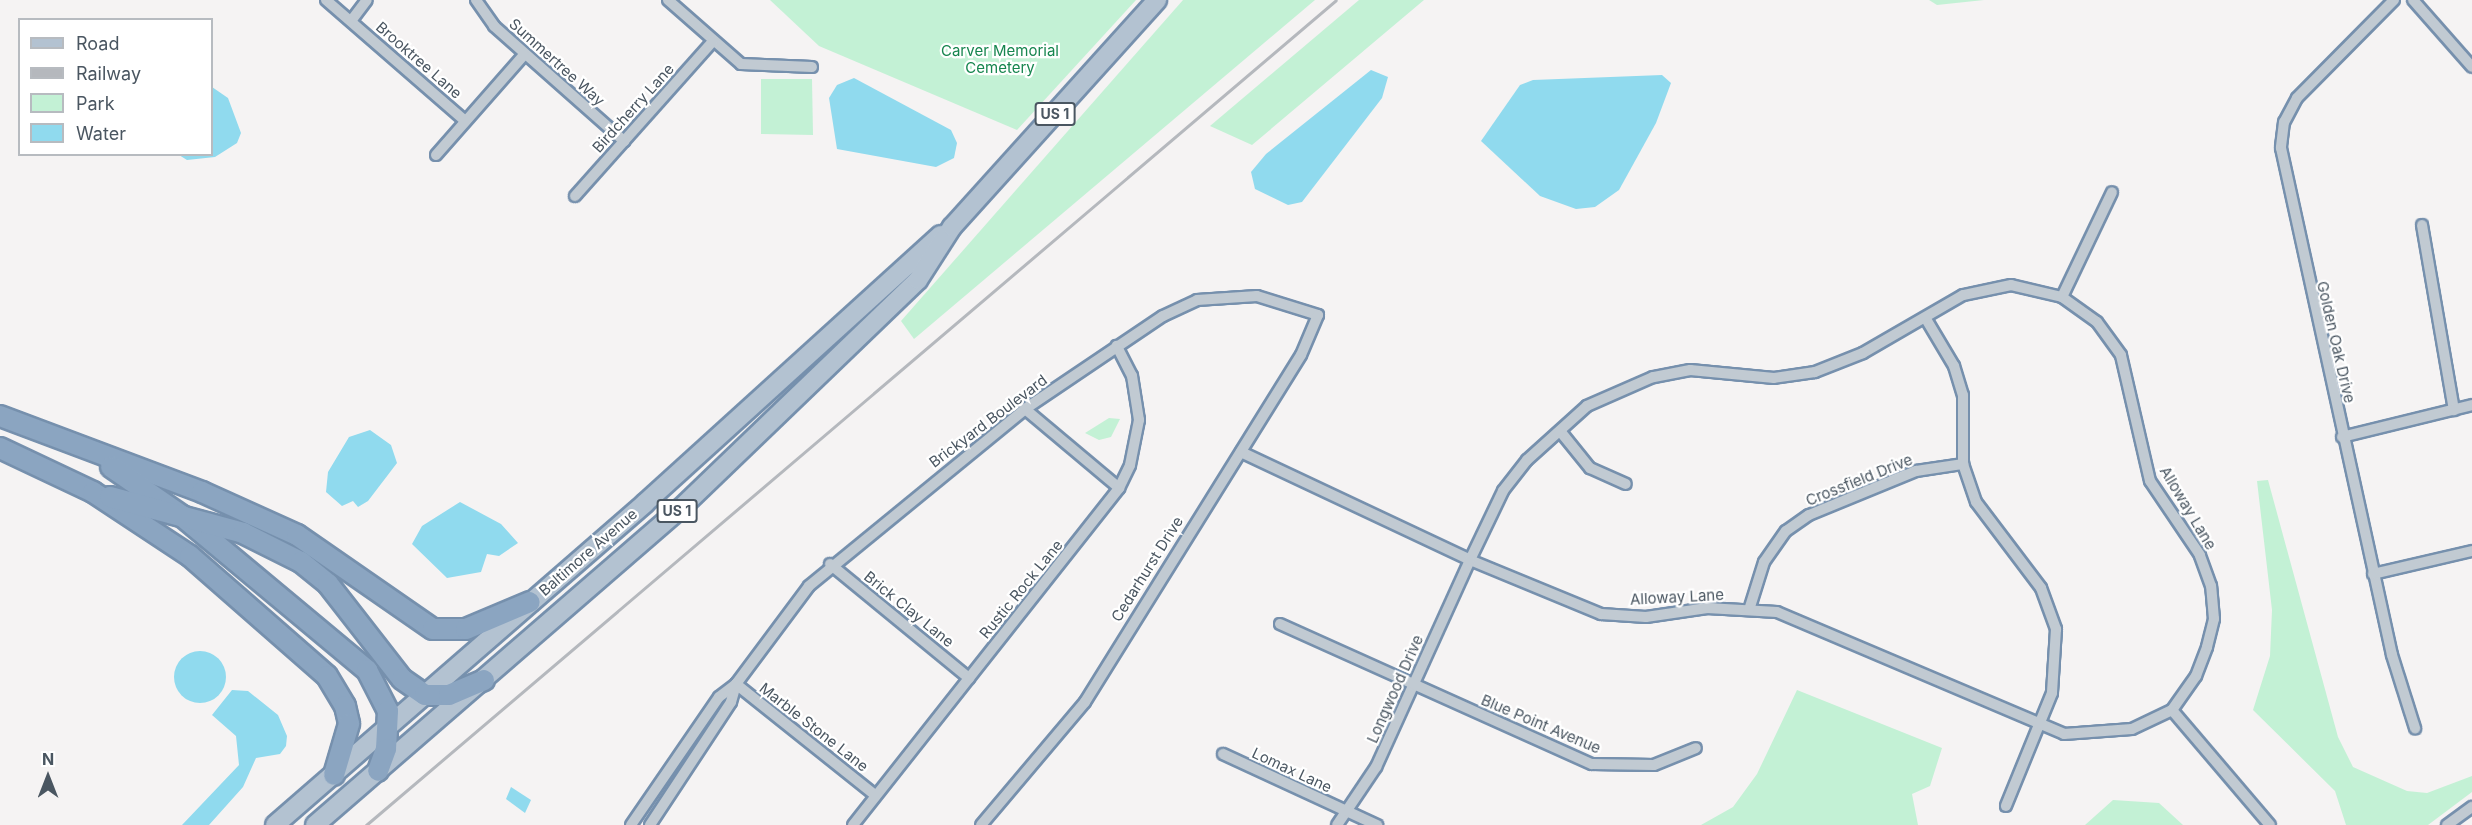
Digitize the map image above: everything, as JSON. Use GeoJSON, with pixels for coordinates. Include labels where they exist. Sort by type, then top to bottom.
{"type":"FeatureCollection","features":[{"type":"Feature","properties":{"kind":"highway"},"geometry":{"type":"LineString","coordinates":[[0,416],[297,535],[426,627],[466,629],[530,602]]}},
{"type":"Feature","properties":{"kind":"highway"},"geometry":{"type":"LineString","coordinates":[[0,448],[93,492],[190,556],[327,676],[345,705],[349,724],[334,775]]}},
{"type":"Feature","properties":{"kind":"highway"},"geometry":{"type":"LineString","coordinates":[[89,452],[182,516],[367,670],[384,696],[387,728],[378,771]]}},
{"type":"Feature","properties":{"kind":"highway"},"geometry":{"type":"LineString","coordinates":[[93,492],[243,533],[301,562],[328,584],[402,679],[425,695],[449,695],[484,680]]}},
{"type":"Feature","properties":{"kind":"main road","name":"Baltimore Avenue"},"geometry":{"type":"LineString","coordinates":[[315,825],[484,680],[772,423],[918,280],[952,227],[1157,0]]}},
{"type":"Feature","properties":{"kind":"main road","name":"Baltimore Avenue"},"geometry":{"type":"LineString","coordinates":[[275,825],[530,602],[902,265],[952,227]]}},
{"type":"Feature","properties":{"kind":"street","name":"Brooktree Lane"},"geometry":{"type":"LineString","coordinates":[[326,0],[464,120]]}},
{"type":"Feature","properties":{"kind":"street"},"geometry":{"type":"LineString","coordinates":[[351,21],[367,0]]}},
{"type":"Feature","properties":{"kind":"street","name":"Summertree Way"},"geometry":{"type":"LineString","coordinates":[[476,0],[524,55],[624,141]]}},
{"type":"Feature","properties":{"kind":"street"},"geometry":{"type":"LineString","coordinates":[[668,0],[741,64],[812,67]]}},
{"type":"Feature","properties":{"kind":"street","name":"Golden Oak Drive"},"geometry":{"type":"LineString","coordinates":[[2394,0],[2297,98],[2282,133],[2284,180],[2373,573],[2415,728]]}},
{"type":"Feature","properties":{"kind":"street"},"geometry":{"type":"LineString","coordinates":[[2414,0],[2472,67]]}},
{"type":"Feature","properties":{"kind":"street","name":"Birdcherry Lane"},"geometry":{"type":"LineString","coordinates":[[575,196],[713,41]]}},
{"type":"Feature","properties":{"kind":"street"},"geometry":{"type":"LineString","coordinates":[[436,155],[464,120],[524,55]]}},
{"type":"Feature","properties":{"kind":"street"},"geometry":{"type":"LineString","coordinates":[[2062,297],[2112,192]]}},
{"type":"Feature","properties":{"kind":"street"},"geometry":{"type":"LineString","coordinates":[[2422,225],[2454,410]]}},
{"type":"Feature","properties":{"kind":"street","name":"Alloway Lane"},"geometry":{"type":"LineString","coordinates":[[1241,452],[1470,560],[1601,614],[1646,617],[1749,610],[1777,612],[2039,726],[2090,735],[2132,729],[2172,710],[2196,676],[2214,619],[2211,586],[2200,555],[2150,481],[2121,355],[2097,322],[2062,297],[2011,285],[1963,295],[1926,319],[1815,372],[1774,378],[1690,370],[1653,376],[1587,406],[1560,430],[1503,491],[1470,560]]}},
{"type":"Feature","properties":{"kind":"street","name":"Brickyard Boulevard"},"geometry":{"type":"LineString","coordinates":[[631,825],[719,697],[735,684],[778,624],[830,564],[1025,410],[1117,346],[1182,305],[1217,295],[1257,296],[1318,315]]}},
{"type":"Feature","properties":{"kind":"street","name":"Cedarhurst Drive"},"geometry":{"type":"LineString","coordinates":[[981,825],[1085,702],[1301,355],[1318,315]]}},
{"type":"Feature","properties":{"kind":"street"},"geometry":{"type":"LineString","coordinates":[[1926,319],[1954,366],[1963,395],[1963,464],[1976,502],[2041,588],[2056,629],[2058,663],[2039,726],[2006,806]]}},
{"type":"Feature","properties":{"kind":"street","name":"Rustic Rock Lane"},"geometry":{"type":"LineString","coordinates":[[853,825],[874,794],[1119,488],[1130,465],[1139,420],[1132,376],[1117,346]]}},
{"type":"Feature","properties":{"kind":"street"},"geometry":{"type":"LineString","coordinates":[[2342,437],[2472,405]]}},
{"type":"Feature","properties":{"kind":"street"},"geometry":{"type":"LineString","coordinates":[[1025,410],[1119,488]]}},
{"type":"Feature","properties":{"kind":"street"},"geometry":{"type":"LineString","coordinates":[[1560,430],[1590,468],[1626,484]]}},
{"type":"Feature","properties":{"kind":"street","name":"Crossfield Drive"},"geometry":{"type":"LineString","coordinates":[[1749,610],[1764,562],[1786,531],[1809,515],[1916,471],[1963,464]]}},
{"type":"Feature","properties":{"kind":"street"},"geometry":{"type":"LineString","coordinates":[[2373,573],[2472,551]]}},
{"type":"Feature","properties":{"kind":"street","name":"Longwood Drive"},"geometry":{"type":"LineString","coordinates":[[1337,825],[1348,813],[1413,686],[1470,560]]}},
{"type":"Feature","properties":{"kind":"street","name":"Brick Clay Lane"},"geometry":{"type":"LineString","coordinates":[[830,564],[969,678]]}},
{"type":"Feature","properties":{"kind":"street","name":"Blue Point Avenue"},"geometry":{"type":"LineString","coordinates":[[1280,624],[1413,686],[1592,764],[1654,765],[1696,748]]}},
{"type":"Feature","properties":{"kind":"street","name":"Brickyard Boulevard"},"geometry":{"type":"LineString","coordinates":[[650,825],[731,702],[735,684]]}},
{"type":"Feature","properties":{"kind":"street","name":"Marble Stone Lane"},"geometry":{"type":"LineString","coordinates":[[735,684],[874,794]]}},
{"type":"Feature","properties":{"kind":"street"},"geometry":{"type":"LineString","coordinates":[[2172,710],[2270,825]]}},
{"type":"Feature","properties":{"kind":"street","name":"Lomax Lane"},"geometry":{"type":"LineString","coordinates":[[1223,754],[1377,825]]}},
{"type":"Feature","properties":{"kind":"street"},"geometry":{"type":"LineString","coordinates":[[2447,825],[2472,807]]}},
{"type":"Feature","properties":{"kind":"green space","name":"Carver Memorial Cemetery"},"geometry":{"type":"Polygon","coordinates":[[[770,0],[1136,0],[1017,130],[819,46],[770,0]]]}},
{"type":"Feature","properties":{"kind":"green space"},"geometry":{"type":"Polygon","coordinates":[[[1183,0],[1315,0],[914,339],[901,321],[1183,0]]]}},
{"type":"Feature","properties":{"kind":"green space"},"geometry":{"type":"Polygon","coordinates":[[[1359,0],[1424,0],[1252,145],[1210,126],[1359,0]]]}},
{"type":"Feature","properties":{"kind":"green space"},"geometry":{"type":"Polygon","coordinates":[[[1929,0],[1984,0],[1937,5],[1929,0]]]}},
{"type":"Feature","properties":{"kind":"green space"},"geometry":{"type":"Polygon","coordinates":[[[761,79],[812,79],[813,135],[761,134],[761,79]]]}},
{"type":"Feature","properties":{"kind":"green space"},"geometry":{"type":"Polygon","coordinates":[[[1109,418],[1120,419],[1111,437],[1099,440],[1085,433],[1109,418]]]}},
{"type":"Feature","properties":{"kind":"green space"},"geometry":{"type":"Polygon","coordinates":[[[2268,480],[2338,737],[2353,767],[2407,791],[2427,793],[2472,776],[2472,792],[2428,825],[2346,825],[2335,791],[2253,710],[2270,656],[2272,610],[2257,481],[2268,480]]]}},
{"type":"Feature","properties":{"kind":"green space"},"geometry":{"type":"Polygon","coordinates":[[[1797,690],[1942,748],[1930,786],[1912,794],[1918,825],[1701,825],[1733,807],[1757,774],[1797,690]]]}},
{"type":"Feature","properties":{"kind":"green space"},"geometry":{"type":"Polygon","coordinates":[[[2113,800],[2159,803],[2183,825],[2085,825],[2113,800]]]}},
{"type":"Feature","properties":{"kind":"water"},"geometry":{"type":"Polygon","coordinates":[[[1371,70],[1388,77],[1382,98],[1302,202],[1288,205],[1255,189],[1251,172],[1266,154],[1371,70]]]}},
{"type":"Feature","properties":{"kind":"water"},"geometry":{"type":"Polygon","coordinates":[[[1662,75],[1671,83],[1656,123],[1619,190],[1595,207],[1576,209],[1540,196],[1481,141],[1520,85],[1533,80],[1662,75]]]}},
{"type":"Feature","properties":{"kind":"water"},"geometry":{"type":"Polygon","coordinates":[[[854,78],[951,130],[957,143],[954,158],[936,167],[837,149],[829,98],[837,85],[854,78]]]}},
{"type":"Feature","properties":{"kind":"water"},"geometry":{"type":"Polygon","coordinates":[[[213,88],[228,98],[241,133],[237,143],[215,157],[187,160],[181,156],[213,156],[213,88]]]}},
{"type":"Feature","properties":{"kind":"water"},"geometry":{"type":"Polygon","coordinates":[[[370,430],[391,445],[397,463],[368,501],[358,507],[353,501],[342,506],[326,492],[328,472],[349,437],[370,430]]]}},
{"type":"Feature","properties":{"kind":"water"},"geometry":{"type":"Polygon","coordinates":[[[460,502],[501,524],[518,543],[499,556],[487,554],[481,572],[447,578],[412,544],[422,526],[460,502]]]}},
{"type":"Feature","properties":{"kind":"water"},"geometry":{"type":"Polygon","coordinates":[[[195,651],[205,651],[215,655],[222,662],[226,677],[222,692],[215,699],[205,703],[195,703],[185,699],[178,692],[174,682],[174,672],[178,662],[185,655],[195,651]]]}},
{"type":"Feature","properties":{"kind":"water"},"geometry":{"type":"Polygon","coordinates":[[[232,690],[248,691],[278,715],[287,736],[286,746],[280,754],[256,758],[243,787],[209,825],[182,825],[239,765],[236,736],[212,715],[232,690]]]}},
{"type":"Feature","properties":{"kind":"water"},"geometry":{"type":"Polygon","coordinates":[[[511,787],[531,800],[525,813],[506,799],[511,787]]]}},
{"type":"Feature","properties":{"kind":"railway"},"geometry":{"type":"LineString","coordinates":[[366,825],[1336,0]]}}]}
